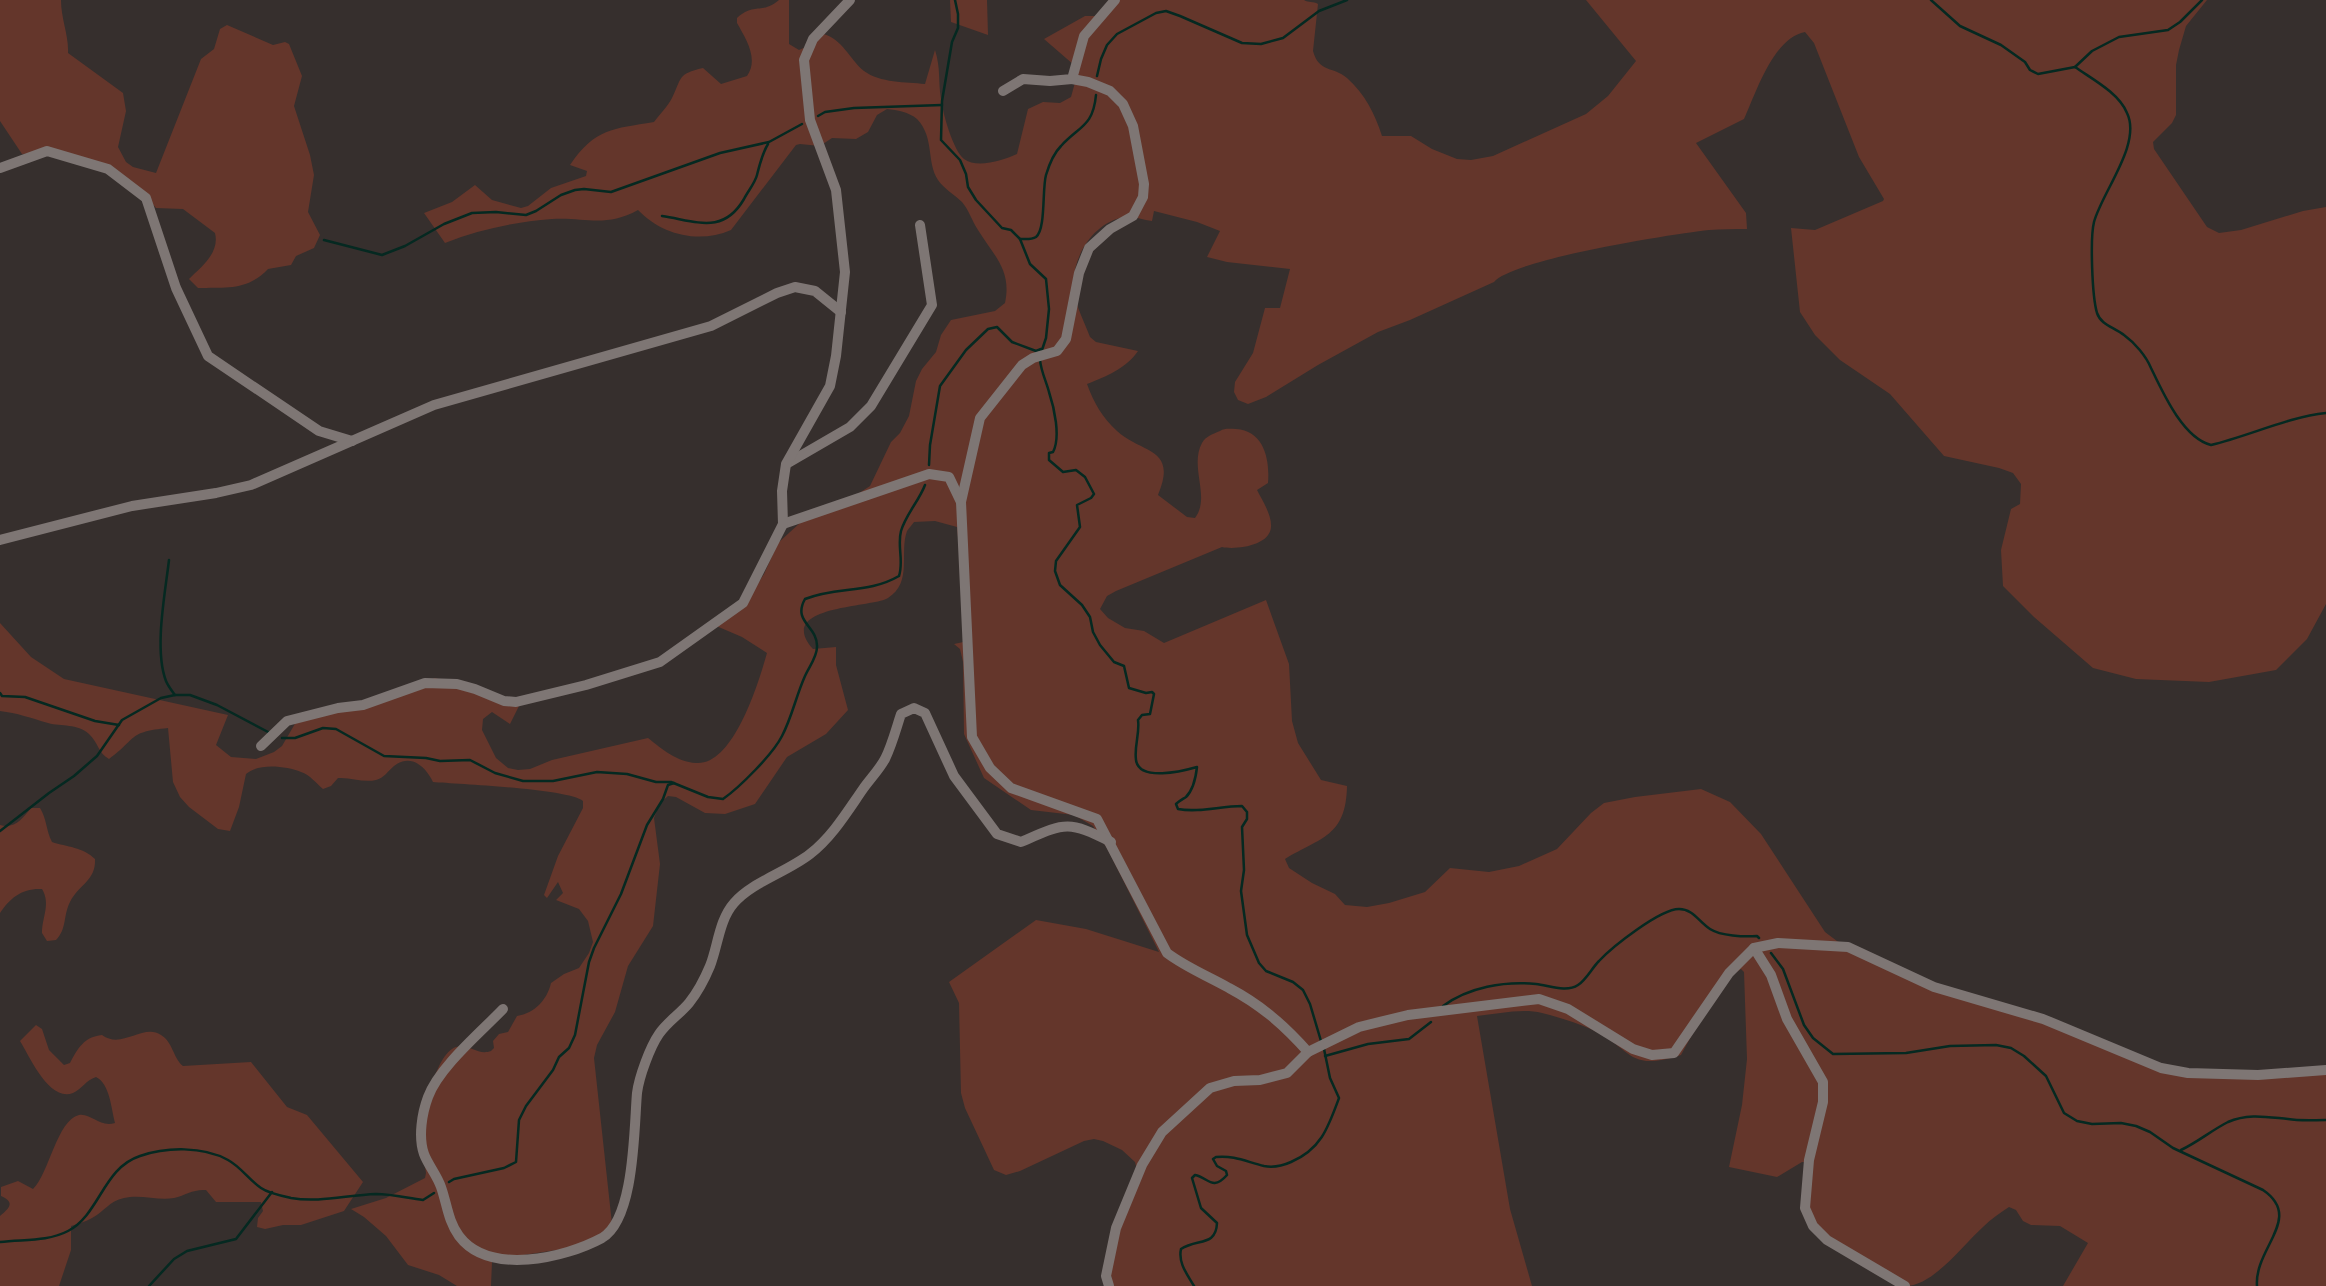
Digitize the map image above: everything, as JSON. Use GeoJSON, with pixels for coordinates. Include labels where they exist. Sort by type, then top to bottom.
{"type":"FeatureCollection","features":[{"type":"Feature","properties":{"kind":"street"},"geometry":{"type":"LineString","coordinates":[[261,746],[287,721],[338,708],[363,705],[425,683],[457,684],[504,701],[516,702],[586,685],[660,662],[743,603],[783,524],[782,491],[786,464],[830,386],[836,356],[845,272],[836,190],[810,120],[804,60],[813,39],[850,0]]}},
{"type":"Feature","properties":{"kind":"street"},"geometry":{"type":"LineString","coordinates":[[1072,79],[1084,36],[1115,0]]}},
{"type":"Feature","properties":{"kind":"street"},"geometry":{"type":"LineString","coordinates":[[1003,91],[1023,79],[1072,79],[1110,91],[1123,104],[1133,126],[1144,184],[1143,197],[1132,216],[1110,229],[1090,248],[1079,272],[1066,339],[1057,351],[1022,365],[980,418],[961,502],[972,737],[990,768],[1011,788],[1097,820],[1111,842],[1167,954],[1184,967],[1229,988],[1261,1007],[1285,1025],[1308,1052]]}},
{"type":"Feature","properties":{"kind":"street"},"geometry":{"type":"LineString","coordinates":[[0,168],[47,150],[108,169],[146,198],[176,288],[208,356],[319,430],[352,441]]}},
{"type":"Feature","properties":{"kind":"street"},"geometry":{"type":"LineString","coordinates":[[786,464],[850,427],[871,406],[932,305],[920,225]]}},
{"type":"Feature","properties":{"kind":"street"},"geometry":{"type":"LineString","coordinates":[[0,540],[132,506],[251,485],[434,405],[711,326],[776,293],[795,287],[815,291],[841,312]]}},
{"type":"Feature","properties":{"kind":"street"},"geometry":{"type":"LineString","coordinates":[[783,524],[929,474],[949,477],[961,502]]}},
{"type":"Feature","properties":{"kind":"street"},"geometry":{"type":"LineString","coordinates":[[503,1009],[439,1075],[428,1096],[421,1142],[424,1155],[441,1186],[450,1220],[460,1237],[471,1248],[491,1257],[525,1261],[570,1251],[604,1237],[615,1225],[626,1198],[638,1090],[652,1045],[660,1032],[690,1002],[709,967],[732,906],[743,894],[810,854],[830,836],[885,759],[901,714],[914,708],[925,713],[954,776],[997,834],[1021,842],[1060,825],[1083,828],[1111,842]]}},
{"type":"Feature","properties":{"kind":"street"},"geometry":{"type":"LineString","coordinates":[[1109,1286],[1106,1276],[1116,1227],[1142,1165],[1162,1132],[1210,1088],[1287,1073],[1308,1052],[1359,1027],[1408,1016],[1539,999],[1568,1009],[1633,1049],[1652,1055],[1674,1053],[1729,973],[1754,948],[1779,943],[1848,947],[1934,987],[2043,1019],[2161,1068],[2188,1073],[2258,1075],[2326,1070]]}},
{"type":"Feature","properties":{"kind":"street"},"geometry":{"type":"LineString","coordinates":[[1754,948],[1771,975],[1787,1019],[1823,1082],[1823,1102],[1809,1160],[1805,1208],[1813,1226],[1827,1240],[1905,1286]]}},
{"type":"Feature","properties":{"kind":"shaded area"},"geometry":{"type":"Polygon","coordinates":[[[0,0],[61,0],[68,53],[123,93],[126,111],[118,147],[126,162],[133,167],[156,173],[201,59],[214,49],[220,29],[227,25],[273,45],[285,42],[289,44],[302,76],[294,106],[314,175],[308,212],[320,235],[314,248],[296,256],[291,265],[268,269],[244,284],[198,288],[189,279],[212,253],[215,233],[183,209],[156,208],[139,188],[103,167],[55,152],[22,154],[0,121],[0,0]]]}},
{"type":"Feature","properties":{"kind":"shaded area"},"geometry":{"type":"Polygon","coordinates":[[[779,0],[789,0],[789,44],[799,50],[823,34],[836,40],[864,71],[878,78],[925,84],[935,50],[942,106],[952,140],[964,159],[983,163],[1017,154],[1028,109],[1043,102],[1060,103],[1071,97],[1076,79],[1074,65],[1044,39],[1085,16],[1098,16],[1119,0],[1304,0],[1316,3],[1313,51],[1316,58],[1323,66],[1342,74],[1359,91],[1373,112],[1382,136],[1411,136],[1432,149],[1457,159],[1471,160],[1493,156],[1586,114],[1608,96],[1636,61],[1586,0],[2207,0],[2186,26],[2176,65],[2176,115],[2172,123],[2153,142],[2154,149],[2207,227],[2219,233],[2241,230],[2303,211],[2326,207],[2326,604],[2307,639],[2276,670],[2209,682],[2136,679],[2093,668],[2003,586],[2001,550],[2011,509],[2020,504],[2021,484],[2013,473],[1944,456],[1890,394],[1840,360],[1815,335],[1800,312],[1791,228],[1815,230],[1884,199],[1859,157],[1814,43],[1805,32],[1794,36],[1775,55],[1744,119],[1696,143],[1746,213],[1747,229],[1709,230],[1595,249],[1561,256],[1507,273],[1494,282],[1378,332],[1266,397],[1248,404],[1238,400],[1234,392],[1235,382],[1253,353],[1265,308],[1280,308],[1290,269],[1207,257],[1220,231],[1154,211],[1152,221],[1125,217],[1113,220],[1093,234],[1080,255],[1074,279],[1077,303],[1090,337],[1096,342],[1138,351],[1122,367],[1087,384],[1096,404],[1117,431],[1160,460],[1164,468],[1158,495],[1187,517],[1195,518],[1201,501],[1198,462],[1202,443],[1210,435],[1225,429],[1236,429],[1253,435],[1263,448],[1268,465],[1268,483],[1257,490],[1271,522],[1265,539],[1243,547],[1222,547],[1116,591],[1107,596],[1100,609],[1108,618],[1125,628],[1144,631],[1164,643],[1266,600],[1289,664],[1292,721],[1298,743],[1321,780],[1347,786],[1346,803],[1336,826],[1320,840],[1285,859],[1289,868],[1335,894],[1345,905],[1367,907],[1425,892],[1450,868],[1489,872],[1519,866],[1557,849],[1604,803],[1701,789],[1730,802],[1761,834],[1825,932],[1837,941],[1876,960],[2156,1067],[2228,1078],[2326,1068],[2326,1286],[2063,1286],[2088,1243],[2060,1226],[2031,1225],[2023,1221],[2016,1210],[2009,1207],[1986,1224],[1937,1272],[1916,1284],[1906,1286],[1836,1243],[1809,1219],[1812,1162],[1802,1162],[1777,1177],[1729,1167],[1742,1105],[1747,1059],[1744,972],[1741,969],[1720,983],[1681,1055],[1663,1060],[1640,1060],[1593,1030],[1542,1013],[1518,1011],[1477,1016],[1510,1209],[1532,1286],[1113,1286],[1108,1260],[1139,1177],[1135,1162],[1122,1150],[1094,1139],[1084,1141],[1020,1171],[1006,1175],[994,1170],[965,1108],[961,1093],[959,1003],[949,982],[1036,920],[1086,929],[1159,952],[1107,848],[1093,826],[1074,815],[1031,810],[984,778],[964,734],[963,662],[960,649],[954,644],[968,641],[957,527],[935,521],[914,522],[907,531],[903,576],[896,591],[888,598],[830,611],[815,616],[806,624],[804,635],[813,649],[836,647],[836,665],[848,710],[826,734],[787,757],[755,804],[725,814],[705,813],[676,797],[668,796],[660,803],[654,818],[660,864],[653,926],[628,966],[615,1012],[597,1045],[594,1058],[612,1224],[597,1244],[496,1259],[492,1262],[491,1286],[457,1286],[439,1275],[408,1265],[386,1236],[351,1209],[386,1198],[425,1178],[422,1145],[424,1118],[436,1074],[448,1052],[461,1046],[482,1052],[491,1051],[494,1048],[493,1041],[499,1034],[508,1032],[517,1016],[539,1005],[547,995],[551,983],[579,968],[589,953],[593,942],[588,921],[579,909],[556,900],[563,893],[558,882],[547,898],[544,895],[558,856],[583,808],[583,801],[536,790],[433,782],[422,767],[412,761],[400,762],[376,780],[338,778],[331,786],[323,789],[301,772],[288,768],[265,767],[246,774],[239,807],[230,831],[218,829],[180,797],[173,782],[168,728],[139,734],[109,759],[102,754],[89,734],[80,728],[0,711],[0,623],[31,657],[64,679],[228,715],[216,745],[231,757],[256,759],[282,746],[296,722],[403,693],[435,678],[520,704],[510,724],[492,712],[483,719],[482,730],[496,758],[508,768],[530,769],[552,760],[648,738],[670,754],[689,762],[710,760],[722,751],[743,720],[767,653],[742,637],[714,625],[755,588],[778,543],[801,522],[850,499],[870,486],[891,442],[900,433],[909,416],[916,381],[936,352],[941,335],[951,320],[995,311],[1005,303],[1006,281],[1000,264],[964,205],[943,186],[934,173],[923,126],[910,115],[887,109],[877,115],[868,132],[856,139],[832,138],[820,146],[796,145],[731,230],[719,234],[682,235],[658,226],[638,210],[615,219],[552,219],[511,224],[445,243],[424,213],[452,202],[475,185],[492,200],[521,208],[528,206],[551,188],[586,176],[587,171],[570,165],[579,153],[606,132],[654,122],[670,101],[684,75],[703,68],[721,84],[747,76],[752,63],[751,56],[737,18],[743,13],[767,7],[779,0]]]}},
{"type":"Feature","properties":{"kind":"shaded area"},"geometry":{"type":"Polygon","coordinates":[[[950,0],[987,0],[988,35],[951,22],[950,0]]]}},
{"type":"Feature","properties":{"kind":"shaded area"},"geometry":{"type":"Polygon","coordinates":[[[31,808],[40,808],[52,842],[80,850],[95,859],[90,878],[70,902],[62,931],[56,940],[47,941],[42,933],[46,905],[42,889],[28,890],[17,895],[0,913],[0,825],[14,824],[31,808]]]}},
{"type":"Feature","properties":{"kind":"shaded area"},"geometry":{"type":"Polygon","coordinates":[[[36,1025],[42,1029],[49,1050],[64,1065],[70,1063],[79,1048],[91,1038],[102,1035],[117,1040],[147,1032],[154,1032],[165,1038],[183,1066],[251,1062],[287,1107],[307,1115],[363,1182],[344,1211],[301,1225],[265,1229],[257,1227],[258,1218],[263,1211],[261,1202],[216,1202],[206,1190],[168,1199],[119,1199],[92,1218],[71,1226],[71,1250],[59,1286],[0,1286],[0,1216],[10,1205],[1,1196],[1,1187],[18,1181],[33,1189],[71,1119],[83,1115],[105,1124],[115,1123],[107,1091],[96,1077],[73,1093],[64,1094],[48,1085],[20,1041],[36,1025]]]}},
{"type":"Feature","properties":{"kind":"waterway"},"geometry":{"type":"LineString","coordinates":[[955,0],[958,28],[952,42],[942,101],[941,140],[960,160],[968,187],[976,200],[1002,228],[1011,230],[1020,239],[1030,264],[1046,279],[1049,309],[1046,338],[1041,353]]}},
{"type":"Feature","properties":{"kind":"waterway"},"geometry":{"type":"LineString","coordinates":[[1097,76],[1107,45],[1117,34],[1156,13],[1166,11],[1242,43],[1261,44],[1283,38],[1319,11],[1347,0]]}},
{"type":"Feature","properties":{"kind":"waterway"},"geometry":{"type":"LineString","coordinates":[[1931,0],[1960,26],[2001,45],[2025,62],[2030,70],[2038,74],[2075,67],[2104,87],[2123,106],[2130,125],[2129,139],[2094,222],[2092,267],[2095,305],[2102,320],[2128,338],[2143,354],[2175,413],[2192,434],[2211,445],[2297,418],[2326,413]]}},
{"type":"Feature","properties":{"kind":"waterway"},"geometry":{"type":"LineString","coordinates":[[2075,67],[2092,51],[2119,37],[2168,30],[2202,0]]}},
{"type":"Feature","properties":{"kind":"waterway"},"geometry":{"type":"LineString","coordinates":[[1020,239],[1032,239],[1039,233],[1043,218],[1045,181],[1050,163],[1058,149],[1088,120],[1096,95]]}},
{"type":"Feature","properties":{"kind":"waterway"},"geometry":{"type":"LineString","coordinates":[[818,116],[825,112],[854,108],[942,105]]}},
{"type":"Feature","properties":{"kind":"waterway"},"geometry":{"type":"LineString","coordinates":[[324,240],[382,255],[472,213],[526,215],[575,190],[611,192],[720,153],[769,142],[802,124]]}},
{"type":"Feature","properties":{"kind":"waterway"},"geometry":{"type":"LineString","coordinates":[[662,216],[708,223],[727,218],[736,210],[753,184],[768,144]]}},
{"type":"Feature","properties":{"kind":"waterway"},"geometry":{"type":"LineString","coordinates":[[929,465],[940,386],[966,350],[988,329],[997,327],[1012,342],[1036,351],[1041,349]]}},
{"type":"Feature","properties":{"kind":"waterway"},"geometry":{"type":"LineString","coordinates":[[1040,360],[1056,422],[1055,446],[1053,452],[1049,453],[1049,460],[1063,472],[1076,470],[1085,477],[1094,494],[1077,505],[1080,527],[1056,561],[1055,571],[1060,585],[1082,605],[1090,617],[1093,632],[1100,645],[1114,662],[1124,666],[1129,688],[1154,694],[1150,714],[1142,715],[1138,720],[1136,760],[1139,767],[1153,773],[1197,767],[1191,791],[1176,804],[1178,809],[1242,806],[1247,812],[1247,819],[1242,827],[1244,870],[1241,891],[1247,935],[1259,963],[1266,971],[1293,982],[1303,990],[1321,1041]]}},
{"type":"Feature","properties":{"kind":"waterway"},"geometry":{"type":"LineString","coordinates":[[282,738],[295,738],[323,728],[336,729],[384,756],[440,761],[470,760],[495,773],[523,781],[553,781],[597,772],[627,774],[656,782],[671,782],[708,797],[723,799],[764,761],[778,743],[789,721],[817,651],[814,634],[803,619],[802,607],[805,599],[829,592],[864,588],[899,576],[901,531],[925,485]]}},
{"type":"Feature","properties":{"kind":"waterway"},"geometry":{"type":"LineString","coordinates":[[169,560],[161,654],[166,681],[175,695]]}},
{"type":"Feature","properties":{"kind":"waterway"},"geometry":{"type":"LineString","coordinates":[[0,693],[2,696],[25,697],[95,721],[119,725]]}},
{"type":"Feature","properties":{"kind":"waterway"},"geometry":{"type":"LineString","coordinates":[[0,831],[97,756],[122,720],[161,698],[190,695],[217,705],[270,733]]}},
{"type":"Feature","properties":{"kind":"waterway"},"geometry":{"type":"LineString","coordinates":[[449,1182],[504,1168],[516,1162],[519,1120],[559,1057],[569,1048],[575,1035],[594,948],[621,894],[647,825],[668,785],[674,783]]}},
{"type":"Feature","properties":{"kind":"waterway"},"geometry":{"type":"LineString","coordinates":[[1443,1006],[1464,994],[1499,985],[1524,983],[1573,987],[1581,983],[1599,961],[1625,938],[1660,915],[1679,909],[1688,911],[1710,929],[1720,933],[1759,938]]}},
{"type":"Feature","properties":{"kind":"waterway"},"geometry":{"type":"LineString","coordinates":[[1771,953],[1783,969],[1804,1025],[1813,1038],[1833,1054],[1906,1053],[1950,1046],[1996,1045],[2011,1048],[2046,1076],[2064,1113],[2077,1121],[2136,1126],[2173,1148],[2263,1190],[2279,1211],[2278,1223],[2258,1272],[2257,1286]]}},
{"type":"Feature","properties":{"kind":"waterway"},"geometry":{"type":"LineString","coordinates":[[1325,1056],[1368,1044],[1409,1039],[1431,1022]]}},
{"type":"Feature","properties":{"kind":"waterway"},"geometry":{"type":"LineString","coordinates":[[1194,1286],[1182,1264],[1181,1249],[1209,1239],[1216,1231],[1217,1223],[1201,1208],[1192,1178],[1195,1175],[1214,1183],[1222,1180],[1227,1175],[1226,1171],[1217,1166],[1213,1159],[1216,1157],[1235,1158],[1275,1167],[1291,1162],[1310,1151],[1327,1128],[1339,1098],[1330,1078],[1324,1049]]}},
{"type":"Feature","properties":{"kind":"waterway"},"geometry":{"type":"LineString","coordinates":[[2181,1150],[2228,1122],[2243,1117],[2326,1120]]}},
{"type":"Feature","properties":{"kind":"waterway"},"geometry":{"type":"LineString","coordinates":[[0,1242],[43,1239],[68,1231],[88,1214],[118,1170],[140,1156],[161,1151],[184,1149],[218,1155],[233,1163],[264,1190],[291,1198],[323,1199],[376,1194],[423,1200],[434,1193]]}},
{"type":"Feature","properties":{"kind":"waterway"},"geometry":{"type":"LineString","coordinates":[[149,1286],[174,1259],[187,1251],[236,1239],[272,1192]]}}]}
